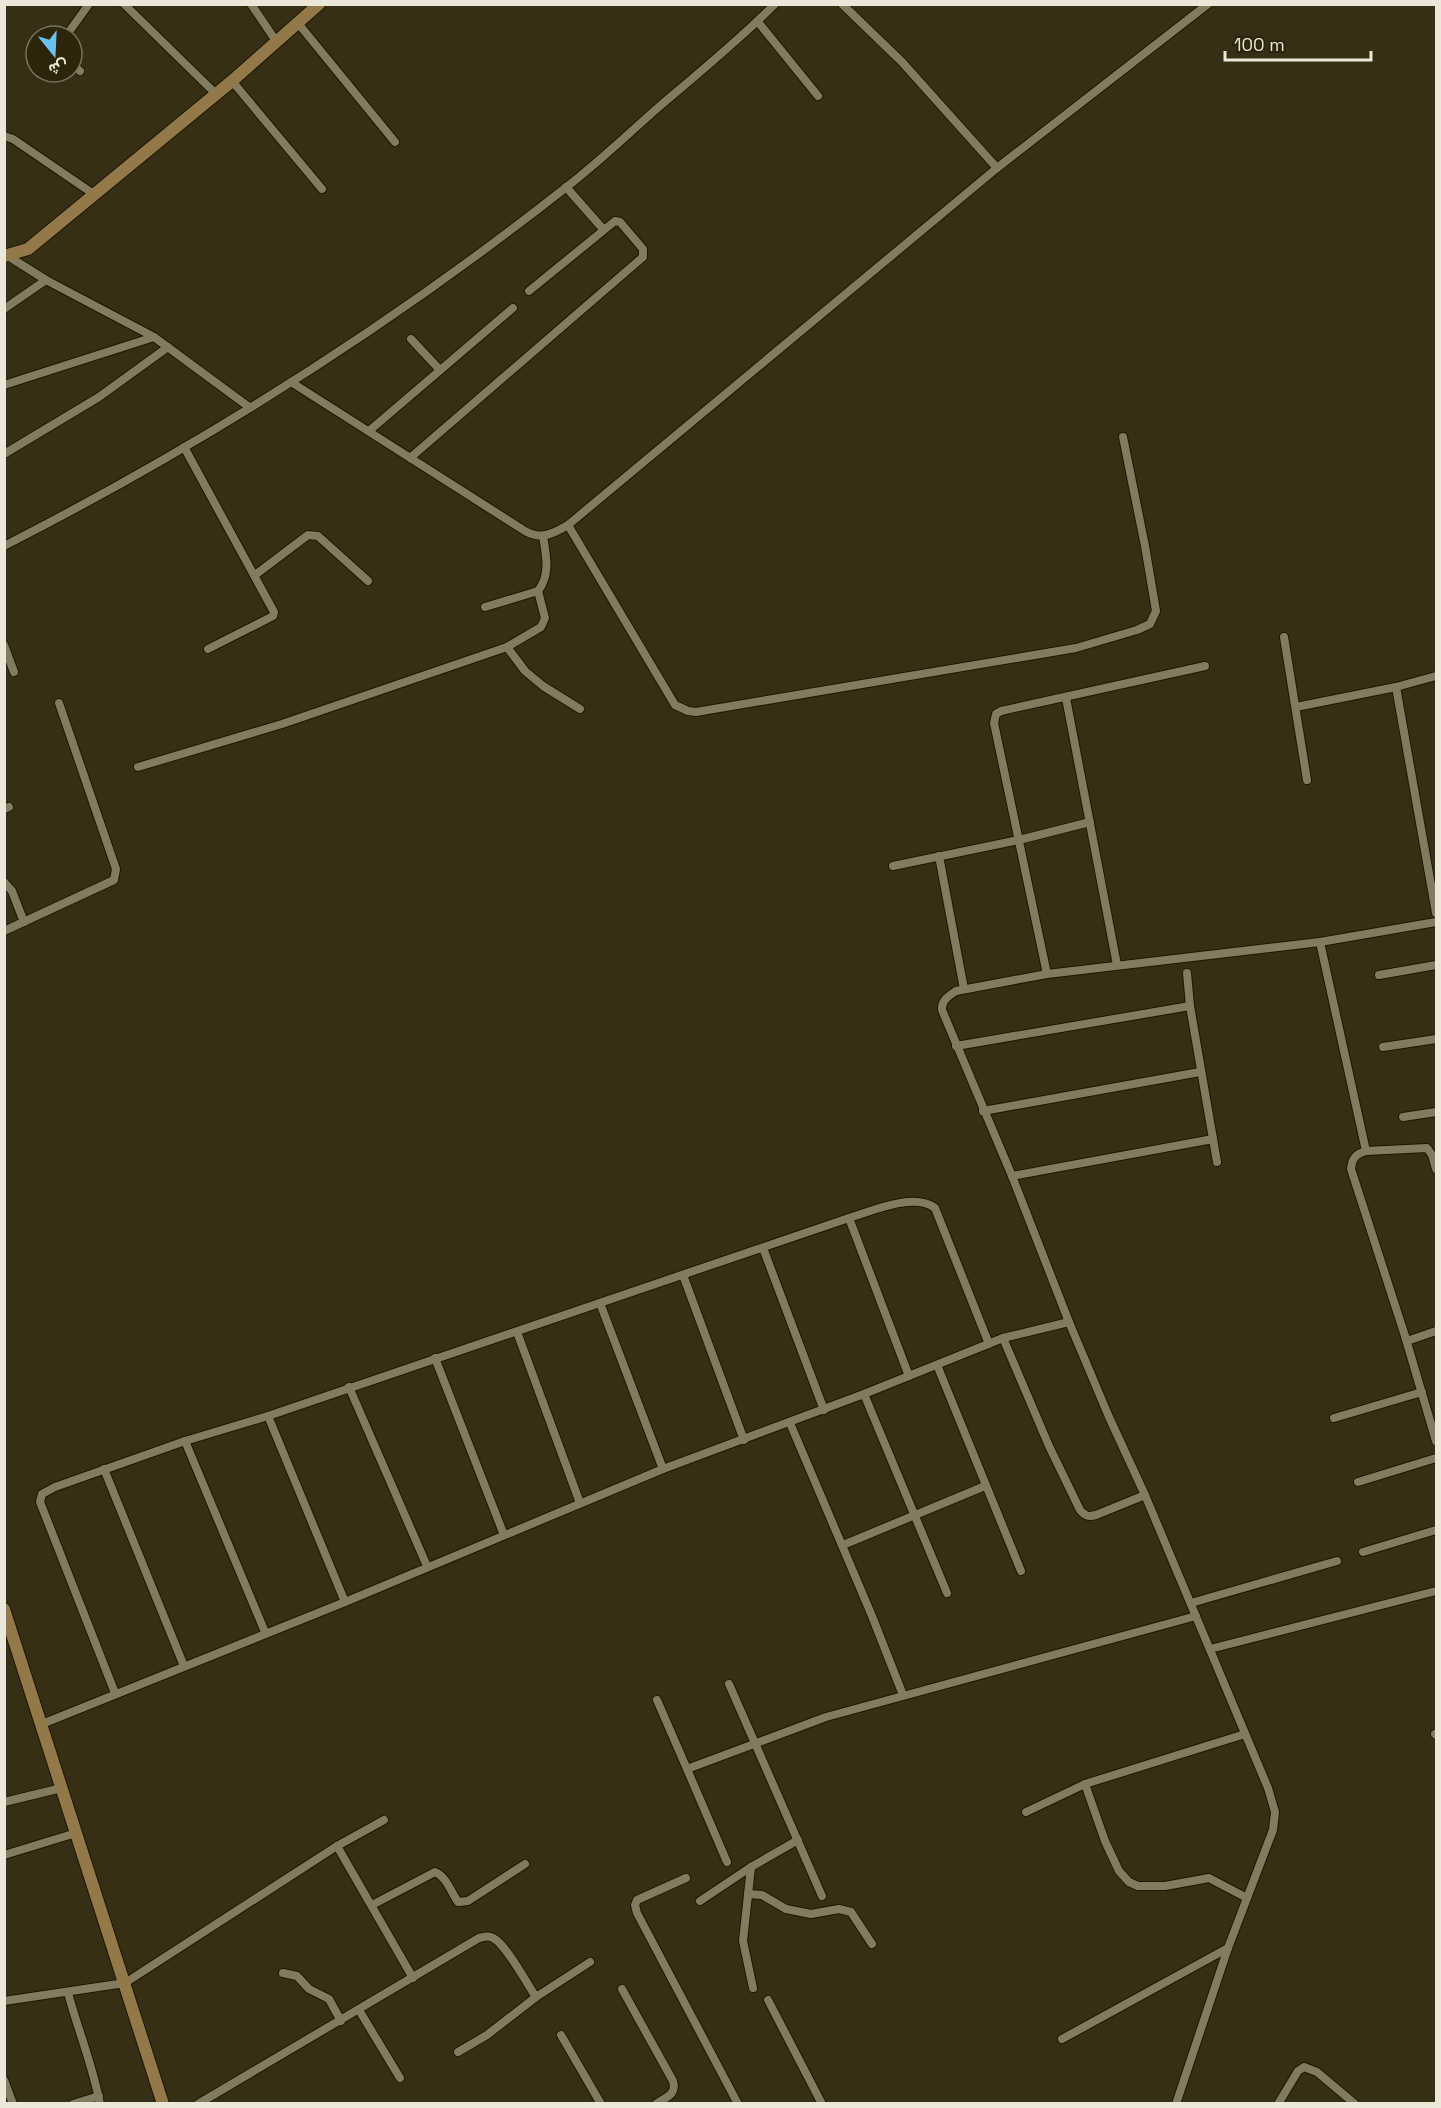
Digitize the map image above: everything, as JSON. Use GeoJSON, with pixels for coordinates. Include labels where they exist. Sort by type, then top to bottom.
{"type":"FeatureCollection","features":[{"type":"Feature","properties":{"kind":"main road"},"geometry":{"type":"LineString","coordinates":[[6,256],[28,249],[232,81],[319,4]]}},
{"type":"Feature","properties":{"kind":"main road"},"geometry":{"type":"LineString","coordinates":[[4,1609],[9,1638],[42,1724],[164,2103]]}},
{"type":"Feature","properties":{"kind":"street"},"geometry":{"type":"LineString","coordinates":[[75,24],[89,4]]}},
{"type":"Feature","properties":{"kind":"street"},"geometry":{"type":"LineString","coordinates":[[124,4],[216,94]]}},
{"type":"Feature","properties":{"kind":"street"},"geometry":{"type":"LineString","coordinates":[[250,4],[276,41]]}},
{"type":"Feature","properties":{"kind":"street"},"geometry":{"type":"LineString","coordinates":[[4,546],[129,481],[387,320],[482,252],[566,187],[776,4]]}},
{"type":"Feature","properties":{"kind":"street"},"geometry":{"type":"LineString","coordinates":[[842,4],[902,62],[997,168]]}},
{"type":"Feature","properties":{"kind":"street"},"geometry":{"type":"LineString","coordinates":[[291,382],[525,531],[534,536],[554,534],[568,525],[997,168],[1208,4]]}},
{"type":"Feature","properties":{"kind":"street"},"geometry":{"type":"LineString","coordinates":[[297,22],[395,141]]}},
{"type":"Feature","properties":{"kind":"street"},"geometry":{"type":"LineString","coordinates":[[758,22],[819,96]]}},
{"type":"Feature","properties":{"kind":"street"},"geometry":{"type":"LineString","coordinates":[[232,81],[322,189]]}},
{"type":"Feature","properties":{"kind":"street"},"geometry":{"type":"LineString","coordinates":[[4,136],[13,139],[95,195]]}},
{"type":"Feature","properties":{"kind":"street"},"geometry":{"type":"LineString","coordinates":[[566,187],[603,229]]}},
{"type":"Feature","properties":{"kind":"street"},"geometry":{"type":"LineString","coordinates":[[410,458],[643,256],[643,249],[620,222],[615,221],[529,291]]}},
{"type":"Feature","properties":{"kind":"street"},"geometry":{"type":"LineString","coordinates":[[6,256],[46,280],[154,337],[249,407]]}},
{"type":"Feature","properties":{"kind":"street"},"geometry":{"type":"LineString","coordinates":[[4,309],[46,280]]}},
{"type":"Feature","properties":{"kind":"street"},"geometry":{"type":"LineString","coordinates":[[369,431],[513,308]]}},
{"type":"Feature","properties":{"kind":"street"},"geometry":{"type":"LineString","coordinates":[[4,384],[154,337]]}},
{"type":"Feature","properties":{"kind":"street"},"geometry":{"type":"LineString","coordinates":[[411,339],[440,370]]}},
{"type":"Feature","properties":{"kind":"street"},"geometry":{"type":"LineString","coordinates":[[4,454],[99,397],[168,347]]}},
{"type":"Feature","properties":{"kind":"street"},"geometry":{"type":"LineString","coordinates":[[568,525],[675,705],[696,712],[1076,648],[1150,624],[1156,611],[1123,437]]}},
{"type":"Feature","properties":{"kind":"street"},"geometry":{"type":"LineString","coordinates":[[184,447],[273,608],[273,616],[208,649]]}},
{"type":"Feature","properties":{"kind":"street"},"geometry":{"type":"LineString","coordinates":[[255,575],[308,535],[313,535],[318,536],[368,581]]}},
{"type":"Feature","properties":{"kind":"street"},"geometry":{"type":"LineString","coordinates":[[485,607],[538,591],[543,584],[546,572],[547,559],[543,536]]}},
{"type":"Feature","properties":{"kind":"street"},"geometry":{"type":"LineString","coordinates":[[138,766],[282,724],[507,647],[541,627],[545,618],[538,591]]}},
{"type":"Feature","properties":{"kind":"street"},"geometry":{"type":"LineString","coordinates":[[1284,637],[1307,780]]}},
{"type":"Feature","properties":{"kind":"street"},"geometry":{"type":"LineString","coordinates":[[4,645],[14,672]]}},
{"type":"Feature","properties":{"kind":"street"},"geometry":{"type":"LineString","coordinates":[[507,647],[525,671],[543,686],[580,709]]}},
{"type":"Feature","properties":{"kind":"street"},"geometry":{"type":"LineString","coordinates":[[1047,975],[994,718],[1001,711],[1205,666]]}},
{"type":"Feature","properties":{"kind":"street"},"geometry":{"type":"LineString","coordinates":[[1296,707],[1396,687],[1437,676]]}},
{"type":"Feature","properties":{"kind":"street"},"geometry":{"type":"LineString","coordinates":[[1396,687],[1437,913]]}},
{"type":"Feature","properties":{"kind":"street"},"geometry":{"type":"LineString","coordinates":[[1066,698],[1117,965]]}},
{"type":"Feature","properties":{"kind":"street"},"geometry":{"type":"LineString","coordinates":[[4,931],[114,880],[116,875],[116,869],[59,703]]}},
{"type":"Feature","properties":{"kind":"street"},"geometry":{"type":"LineString","coordinates":[[893,866],[1018,840],[1089,822]]}},
{"type":"Feature","properties":{"kind":"street"},"geometry":{"type":"LineString","coordinates":[[939,856],[964,989]]}},
{"type":"Feature","properties":{"kind":"street"},"geometry":{"type":"LineString","coordinates":[[4,882],[12,891],[24,922]]}},
{"type":"Feature","properties":{"kind":"street"},"geometry":{"type":"LineString","coordinates":[[1176,2103],[1228,1948],[1275,1821],[1273,1804],[1191,1603],[1109,1417],[1012,1176],[956,1046],[942,1006],[946,998],[964,989],[1117,965],[1320,942],[1437,922]]}},
{"type":"Feature","properties":{"kind":"street"},"geometry":{"type":"LineString","coordinates":[[1320,942],[1366,1151]]}},
{"type":"Feature","properties":{"kind":"street"},"geometry":{"type":"LineString","coordinates":[[1379,975],[1437,965]]}},
{"type":"Feature","properties":{"kind":"street"},"geometry":{"type":"LineString","coordinates":[[1187,973],[1200,1072],[1217,1162]]}},
{"type":"Feature","properties":{"kind":"street"},"geometry":{"type":"LineString","coordinates":[[956,1046],[1190,1006]]}},
{"type":"Feature","properties":{"kind":"street"},"geometry":{"type":"LineString","coordinates":[[1383,1047],[1437,1039]]}},
{"type":"Feature","properties":{"kind":"street"},"geometry":{"type":"LineString","coordinates":[[983,1111],[1200,1072]]}},
{"type":"Feature","properties":{"kind":"street"},"geometry":{"type":"LineString","coordinates":[[1403,1117],[1437,1112]]}},
{"type":"Feature","properties":{"kind":"street"},"geometry":{"type":"LineString","coordinates":[[1012,1176],[1213,1139]]}},
{"type":"Feature","properties":{"kind":"street"},"geometry":{"type":"LineString","coordinates":[[1437,1169],[1427,1148],[1358,1153],[1351,1169],[1437,1441]]}},
{"type":"Feature","properties":{"kind":"street"},"geometry":{"type":"LineString","coordinates":[[116,1693],[40,1502],[40,1497],[47,1491],[185,1441],[268,1416],[849,1218],[917,1201],[928,1203],[935,1208],[989,1344]]}},
{"type":"Feature","properties":{"kind":"street"},"geometry":{"type":"LineString","coordinates":[[849,1218],[909,1376]]}},
{"type":"Feature","properties":{"kind":"street"},"geometry":{"type":"LineString","coordinates":[[763,1248],[824,1410]]}},
{"type":"Feature","properties":{"kind":"street"},"geometry":{"type":"LineString","coordinates":[[683,1275],[744,1440]]}},
{"type":"Feature","properties":{"kind":"street"},"geometry":{"type":"LineString","coordinates":[[600,1303],[663,1470]]}},
{"type":"Feature","properties":{"kind":"street"},"geometry":{"type":"LineString","coordinates":[[42,1724],[663,1470],[824,1410],[1003,1338],[1070,1322]]}},
{"type":"Feature","properties":{"kind":"street"},"geometry":{"type":"LineString","coordinates":[[1407,1341],[1437,1331]]}},
{"type":"Feature","properties":{"kind":"street"},"geometry":{"type":"LineString","coordinates":[[518,1332],[580,1503]]}},
{"type":"Feature","properties":{"kind":"street"},"geometry":{"type":"LineString","coordinates":[[1003,1338],[1049,1446],[1080,1510],[1090,1517],[1145,1495]]}},
{"type":"Feature","properties":{"kind":"street"},"geometry":{"type":"LineString","coordinates":[[435,1358],[504,1535]]}},
{"type":"Feature","properties":{"kind":"street"},"geometry":{"type":"LineString","coordinates":[[937,1365],[1021,1571]]}},
{"type":"Feature","properties":{"kind":"street"},"geometry":{"type":"LineString","coordinates":[[349,1387],[427,1566]]}},
{"type":"Feature","properties":{"kind":"street"},"geometry":{"type":"LineString","coordinates":[[1334,1418],[1422,1392]]}},
{"type":"Feature","properties":{"kind":"street"},"geometry":{"type":"LineString","coordinates":[[864,1394],[947,1593]]}},
{"type":"Feature","properties":{"kind":"street"},"geometry":{"type":"LineString","coordinates":[[268,1416],[345,1602]]}},
{"type":"Feature","properties":{"kind":"street"},"geometry":{"type":"LineString","coordinates":[[790,1423],[843,1545],[903,1695]]}},
{"type":"Feature","properties":{"kind":"street"},"geometry":{"type":"LineString","coordinates":[[185,1441],[265,1632]]}},
{"type":"Feature","properties":{"kind":"street"},"geometry":{"type":"LineString","coordinates":[[1358,1482],[1437,1458]]}},
{"type":"Feature","properties":{"kind":"street"},"geometry":{"type":"LineString","coordinates":[[104,1469],[184,1665]]}},
{"type":"Feature","properties":{"kind":"street"},"geometry":{"type":"LineString","coordinates":[[843,1545],[985,1486]]}},
{"type":"Feature","properties":{"kind":"street"},"geometry":{"type":"LineString","coordinates":[[1363,1552],[1437,1530]]}},
{"type":"Feature","properties":{"kind":"street"},"geometry":{"type":"LineString","coordinates":[[1191,1603],[1337,1562]]}},
{"type":"Feature","properties":{"kind":"street"},"geometry":{"type":"LineString","coordinates":[[1210,1649],[1437,1591]]}},
{"type":"Feature","properties":{"kind":"street"},"geometry":{"type":"LineString","coordinates":[[687,1769],[826,1716],[1196,1616]]}},
{"type":"Feature","properties":{"kind":"street"},"geometry":{"type":"LineString","coordinates":[[729,1684],[822,1896]]}},
{"type":"Feature","properties":{"kind":"street"},"geometry":{"type":"LineString","coordinates":[[657,1700],[727,1862]]}},
{"type":"Feature","properties":{"kind":"street"},"geometry":{"type":"LineString","coordinates":[[1026,1812],[1085,1784],[1245,1734]]}},
{"type":"Feature","properties":{"kind":"street"},"geometry":{"type":"LineString","coordinates":[[1085,1784],[1105,1841],[1119,1871],[1129,1882],[1138,1886],[1165,1886],[1207,1878],[1247,1898]]}},
{"type":"Feature","properties":{"kind":"street"},"geometry":{"type":"LineString","coordinates":[[4,1802],[62,1788]]}},
{"type":"Feature","properties":{"kind":"street"},"geometry":{"type":"LineString","coordinates":[[4,2001],[125,1983],[337,1846],[384,1820]]}},
{"type":"Feature","properties":{"kind":"street"},"geometry":{"type":"LineString","coordinates":[[4,1855],[76,1833]]}},
{"type":"Feature","properties":{"kind":"street"},"geometry":{"type":"LineString","coordinates":[[700,1901],[751,1867],[798,1840]]}},
{"type":"Feature","properties":{"kind":"street"},"geometry":{"type":"LineString","coordinates":[[337,1846],[413,1978]]}},
{"type":"Feature","properties":{"kind":"street"},"geometry":{"type":"LineString","coordinates":[[372,1905],[435,1872],[444,1878],[458,1902],[462,1903],[525,1864]]}},
{"type":"Feature","properties":{"kind":"street"},"geometry":{"type":"LineString","coordinates":[[751,1867],[743,1941],[753,1988]]}},
{"type":"Feature","properties":{"kind":"street"},"geometry":{"type":"LineString","coordinates":[[686,1878],[637,1900],[635,1905],[637,1913],[738,2103]]}},
{"type":"Feature","properties":{"kind":"street"},"geometry":{"type":"LineString","coordinates":[[748,1894],[762,1895],[786,1909],[811,1914],[839,1909],[851,1912],[872,1944]]}},
{"type":"Feature","properties":{"kind":"street"},"geometry":{"type":"LineString","coordinates":[[198,2103],[479,1938],[487,1936],[495,1938],[504,1947],[536,1997]]}},
{"type":"Feature","properties":{"kind":"street"},"geometry":{"type":"LineString","coordinates":[[1062,2039],[1228,1948]]}},
{"type":"Feature","properties":{"kind":"street"},"geometry":{"type":"LineString","coordinates":[[458,2052],[487,2035],[536,1997],[590,1962]]}},
{"type":"Feature","properties":{"kind":"street"},"geometry":{"type":"LineString","coordinates":[[284,1973],[297,1976],[309,1989],[329,2000],[341,2020]]}},
{"type":"Feature","properties":{"kind":"street"},"geometry":{"type":"LineString","coordinates":[[622,1989],[673,2081],[675,2088],[672,2094],[656,2103]]}},
{"type":"Feature","properties":{"kind":"street"},"geometry":{"type":"LineString","coordinates":[[68,1993],[99,2100],[73,2103]]}},
{"type":"Feature","properties":{"kind":"street"},"geometry":{"type":"LineString","coordinates":[[768,2000],[822,2103]]}},
{"type":"Feature","properties":{"kind":"street"},"geometry":{"type":"LineString","coordinates":[[358,2010],[400,2078]]}},
{"type":"Feature","properties":{"kind":"street"},"geometry":{"type":"LineString","coordinates":[[561,2036],[601,2103]]}},
{"type":"Feature","properties":{"kind":"street"},"geometry":{"type":"LineString","coordinates":[[1278,2103],[1298,2071],[1304,2067],[1317,2072],[1355,2103]]}},
{"type":"Feature","properties":{"kind":"street"},"geometry":{"type":"LineString","coordinates":[[4,2080],[13,2103]]}}]}
